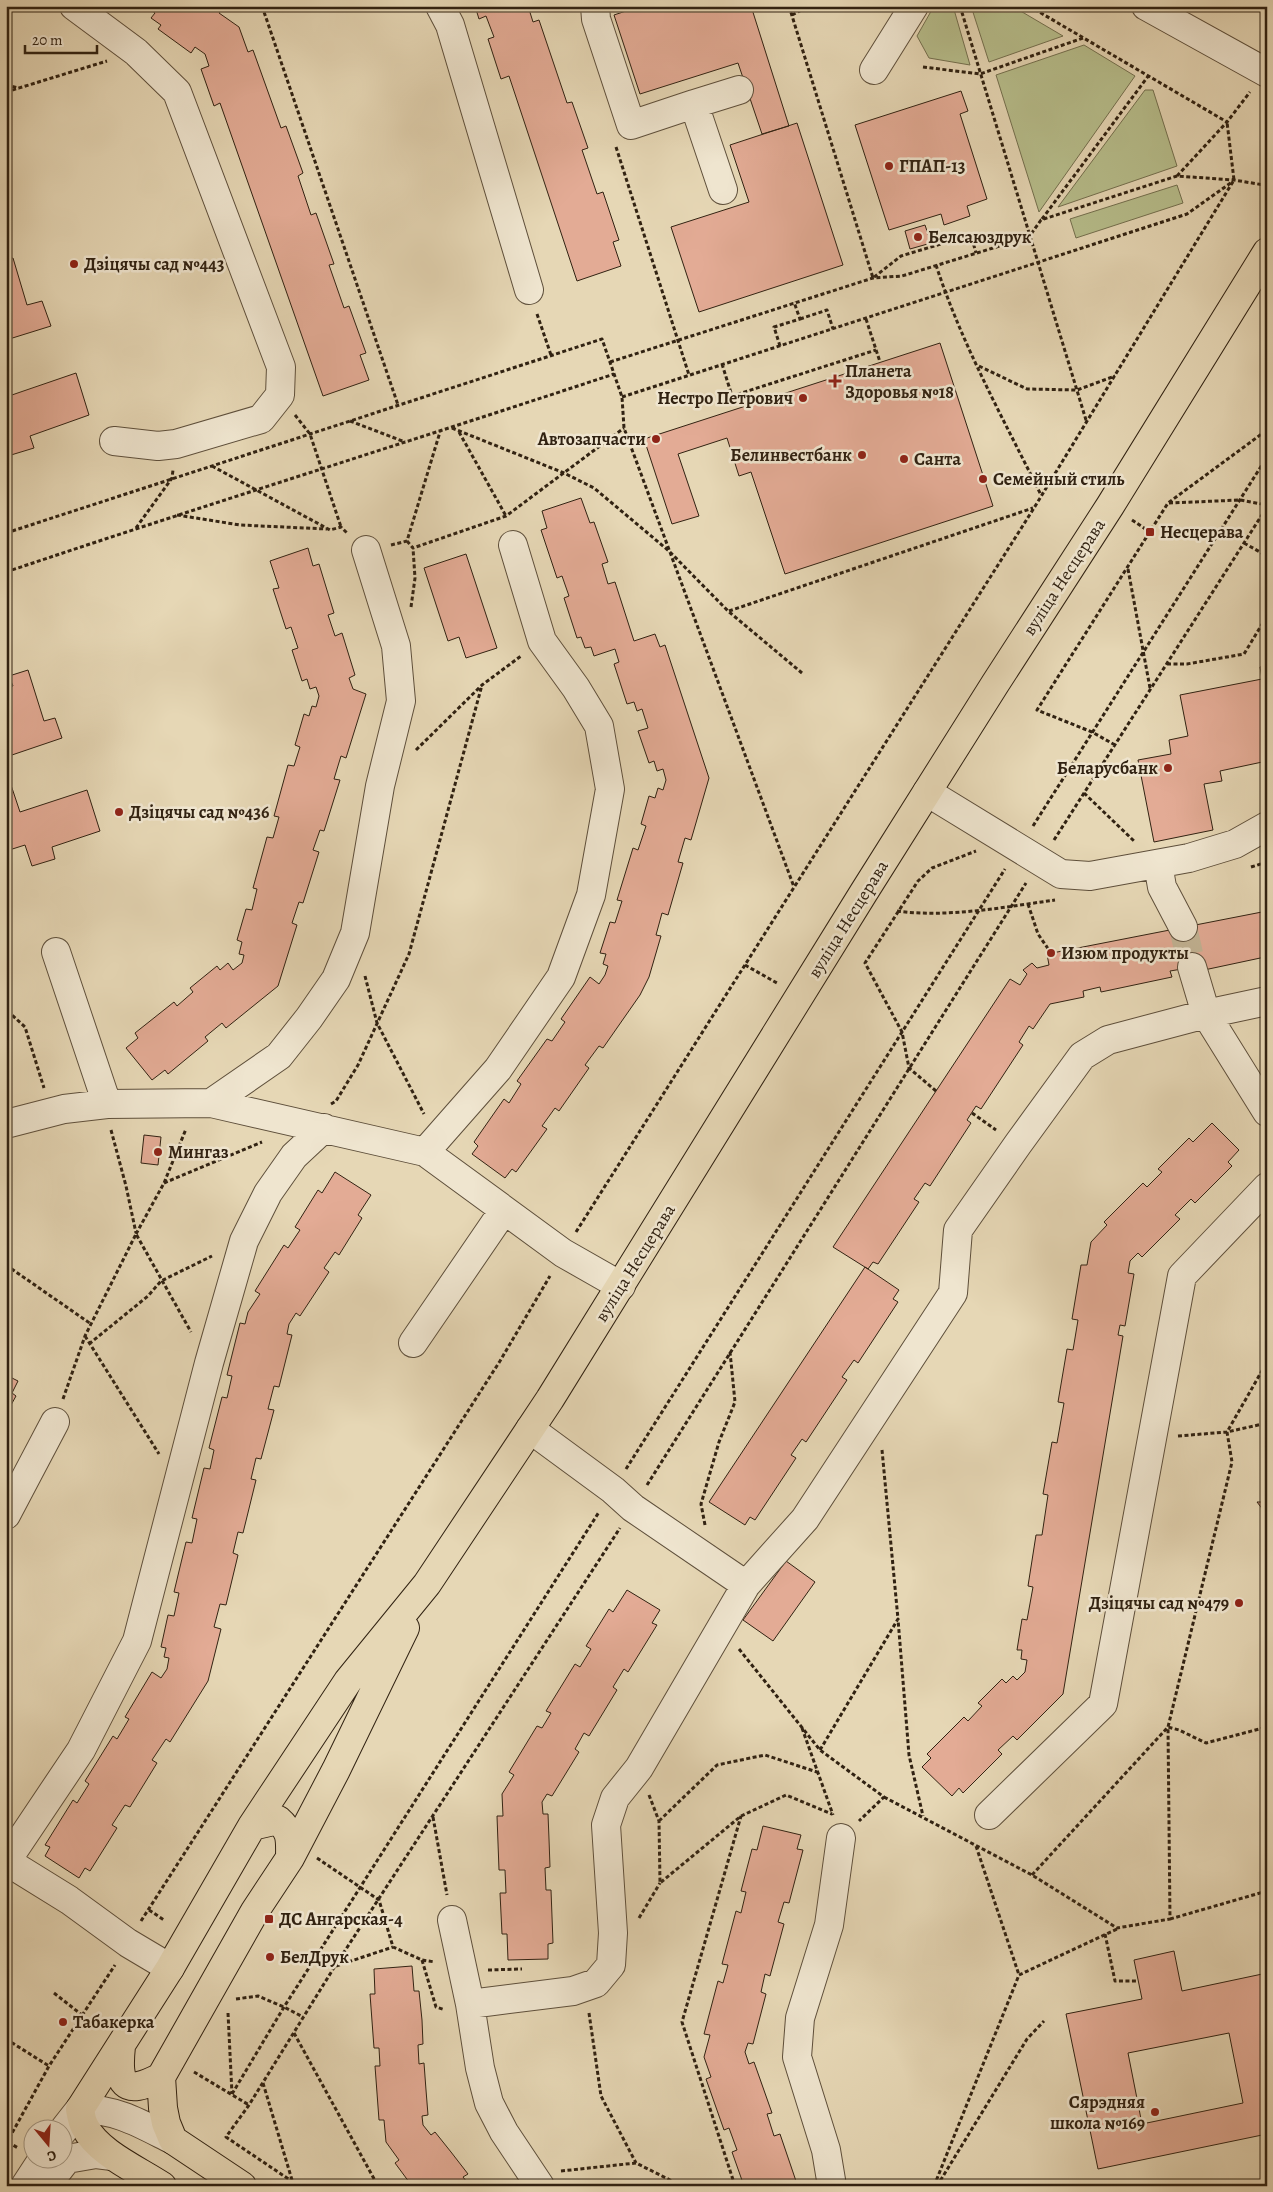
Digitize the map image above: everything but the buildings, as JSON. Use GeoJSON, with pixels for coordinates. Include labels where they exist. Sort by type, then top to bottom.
{"type":"FeatureCollection","features":[{"type":"Feature","properties":{"kind":"main road","name":"вуліца Несцерава"},"geometry":{"type":"LineString","coordinates":[[427,1584],[530,1429],[621,1286],[927,792],[1110,506],[1267,252]]}},
{"type":"Feature","properties":{"kind":"main road"},"geometry":{"type":"LineString","coordinates":[[162,2186],[112,2156],[95,2140],[85,2127],[80,2109],[170,1968],[252,1826],[348,1681],[427,1584]]}},
{"type":"Feature","properties":{"kind":"main road"},"geometry":{"type":"LineString","coordinates":[[242,2186],[173,2140],[166,2123],[163,2108],[161,2077],[255,1911],[302,1857],[336,1770],[427,1584]]}},
{"type":"Feature","properties":{"kind":"main road"},"geometry":{"type":"LineString","coordinates":[[252,1826],[278,1820],[287,1828],[290,1840],[302,1857]]}},
{"type":"Feature","properties":{"kind":"main road"},"geometry":{"type":"LineString","coordinates":[[121,2046],[118,2068],[124,2082],[131,2087],[139,2087],[161,2077]]}},
{"type":"Feature","properties":{"kind":"street"},"geometry":{"type":"LineString","coordinates":[[74,6],[136,52],[178,92],[281,366],[280,395],[261,419],[176,444],[158,446],[114,442]]}},
{"type":"Feature","properties":{"kind":"street"},"geometry":{"type":"LineString","coordinates":[[440,6],[450,25],[529,290]]}},
{"type":"Feature","properties":{"kind":"street"},"geometry":{"type":"LineString","coordinates":[[595,6],[596,19],[631,125],[739,90]]}},
{"type":"Feature","properties":{"kind":"street"},"geometry":{"type":"LineString","coordinates":[[874,70],[914,6]]}},
{"type":"Feature","properties":{"kind":"street"},"geometry":{"type":"LineString","coordinates":[[1146,6],[1260,81]]}},
{"type":"Feature","properties":{"kind":"street"},"geometry":{"type":"LineString","coordinates":[[694,104],[723,190]]}},
{"type":"Feature","properties":{"kind":"street"},"geometry":{"type":"LineString","coordinates":[[431,1146],[498,1069],[561,977],[591,895],[610,789],[599,726],[576,688],[542,641],[513,545]]}},
{"type":"Feature","properties":{"kind":"street"},"geometry":{"type":"LineString","coordinates":[[211,1104],[279,1056],[309,1018],[336,979],[355,933],[380,786],[401,702],[396,646],[366,550]]}},
{"type":"Feature","properties":{"kind":"street"},"geometry":{"type":"LineString","coordinates":[[927,792],[1061,874],[1090,876],[1158,864],[1235,844],[1267,826]]}},
{"type":"Feature","properties":{"kind":"street"},"geometry":{"type":"LineString","coordinates":[[1158,864],[1162,887],[1183,927]]}},
{"type":"Feature","properties":{"kind":"street"},"geometry":{"type":"LineString","coordinates":[[56,952],[107,1104]]}},
{"type":"Feature","properties":{"kind":"street"},"geometry":{"type":"LineString","coordinates":[[1192,967],[1206,1014],[1267,1112]]}},
{"type":"Feature","properties":{"kind":"street"},"geometry":{"type":"LineString","coordinates":[[470,2004],[573,1991],[596,1983],[611,1964],[613,1933],[606,1824],[615,1798],[640,1768],[746,1585],[805,1519],[953,1293],[958,1230],[1082,1056],[1108,1040],[1206,1014],[1267,1001]]}},
{"type":"Feature","properties":{"kind":"street"},"geometry":{"type":"LineString","coordinates":[[6,1124],[52,1112],[107,1104],[211,1104],[294,1124],[324,1128],[388,1145],[431,1146],[504,1210],[563,1253],[621,1286]]}},
{"type":"Feature","properties":{"kind":"street"},"geometry":{"type":"LineString","coordinates":[[170,1968],[128,1943],[69,1900],[6,1860],[81,1750],[137,1641],[209,1363],[244,1240],[268,1193],[294,1156],[324,1128]]}},
{"type":"Feature","properties":{"kind":"street"},"geometry":{"type":"LineString","coordinates":[[989,1815],[1103,1704],[1182,1276],[1267,1187]]}},
{"type":"Feature","properties":{"kind":"street"},"geometry":{"type":"LineString","coordinates":[[413,1342],[504,1210]]}},
{"type":"Feature","properties":{"kind":"street"},"geometry":{"type":"LineString","coordinates":[[6,1516],[55,1422]]}},
{"type":"Feature","properties":{"kind":"street"},"geometry":{"type":"LineString","coordinates":[[530,1429],[613,1490],[633,1508],[746,1585]]}},
{"type":"Feature","properties":{"kind":"street"},"geometry":{"type":"LineString","coordinates":[[832,2186],[826,2150],[797,2057],[800,2018],[829,1926],[837,1826]]}},
{"type":"Feature","properties":{"kind":"street"},"geometry":{"type":"LineString","coordinates":[[452,1920],[470,2004],[480,2068],[489,2102],[504,2132],[537,2180]]}},
{"type":"Feature","properties":{"kind":"street"},"geometry":{"type":"LineString","coordinates":[[71,2120],[80,2109],[97,2109],[116,2113],[173,2140]]}},
{"type":"Feature","properties":{"kind":"street"},"geometry":{"type":"LineString","coordinates":[[46,2186],[67,2160],[96,2154],[112,2156]]}},
{"type":"Feature","properties":{"kind":"street"},"geometry":{"type":"LineString","coordinates":[[25,2186],[35,2170]]}},
{"type":"Feature","properties":{"kind":"path"},"geometry":{"type":"LineString","coordinates":[[262,6],[398,405]]}},
{"type":"Feature","properties":{"kind":"path"},"geometry":{"type":"LineString","coordinates":[[789,6],[874,278]]}},
{"type":"Feature","properties":{"kind":"path"},"geometry":{"type":"LineString","coordinates":[[792,15],[809,6]]}},
{"type":"Feature","properties":{"kind":"path"},"geometry":{"type":"LineString","coordinates":[[960,6],[1029,237],[1087,421]]}},
{"type":"Feature","properties":{"kind":"path"},"geometry":{"type":"LineString","coordinates":[[1029,6],[1227,122]]}},
{"type":"Feature","properties":{"kind":"path"},"geometry":{"type":"LineString","coordinates":[[923,67],[980,74],[1084,38]]}},
{"type":"Feature","properties":{"kind":"path"},"geometry":{"type":"LineString","coordinates":[[6,92],[136,52]]}},
{"type":"Feature","properties":{"kind":"path"},"geometry":{"type":"LineString","coordinates":[[610,362],[874,278],[902,276],[1029,237],[1148,75]]}},
{"type":"Feature","properties":{"kind":"path"},"geometry":{"type":"LineString","coordinates":[[1177,176],[1227,122],[1260,81]]}},
{"type":"Feature","properties":{"kind":"path"},"geometry":{"type":"LineString","coordinates":[[6,85],[20,88]]}},
{"type":"Feature","properties":{"kind":"path"},"geometry":{"type":"LineString","coordinates":[[6,2144],[49,2066],[500,1361],[563,1253],[1116,376],[1234,180],[1227,122]]}},
{"type":"Feature","properties":{"kind":"path"},"geometry":{"type":"LineString","coordinates":[[614,142],[689,376]]}},
{"type":"Feature","properties":{"kind":"path"},"geometry":{"type":"LineString","coordinates":[[1041,220],[1177,176],[1234,180],[1264,185]]}},
{"type":"Feature","properties":{"kind":"path"},"geometry":{"type":"LineString","coordinates":[[622,397],[946,294],[1187,214],[1234,180]]}},
{"type":"Feature","properties":{"kind":"path"},"geometry":{"type":"LineString","coordinates":[[874,278],[902,256],[971,235],[976,253]]}},
{"type":"Feature","properties":{"kind":"path"},"geometry":{"type":"LineString","coordinates":[[936,265],[946,294],[978,366],[1042,496]]}},
{"type":"Feature","properties":{"kind":"path"},"geometry":{"type":"LineString","coordinates":[[529,290],[551,355]]}},
{"type":"Feature","properties":{"kind":"path"},"geometry":{"type":"LineString","coordinates":[[794,302],[800,319]]}},
{"type":"Feature","properties":{"kind":"path"},"geometry":{"type":"LineString","coordinates":[[780,346],[774,327],[827,310],[833,329]]}},
{"type":"Feature","properties":{"kind":"path"},"geometry":{"type":"LineString","coordinates":[[866,319],[880,362]]}},
{"type":"Feature","properties":{"kind":"path"},"geometry":{"type":"LineString","coordinates":[[6,532],[602,339],[622,397],[624,428],[794,887]]}},
{"type":"Feature","properties":{"kind":"path"},"geometry":{"type":"LineString","coordinates":[[722,364],[732,396],[876,350]]}},
{"type":"Feature","properties":{"kind":"path"},"geometry":{"type":"LineString","coordinates":[[978,366],[1027,389],[1077,390],[1116,376]]}},
{"type":"Feature","properties":{"kind":"path"},"geometry":{"type":"LineString","coordinates":[[6,572],[136,528],[406,443],[614,374]]}},
{"type":"Feature","properties":{"kind":"path"},"geometry":{"type":"LineString","coordinates":[[280,395],[310,434],[341,527],[366,550],[407,541]]}},
{"type":"Feature","properties":{"kind":"path"},"geometry":{"type":"LineString","coordinates":[[349,421],[406,443]]}},
{"type":"Feature","properties":{"kind":"path"},"geometry":{"type":"LineString","coordinates":[[452,428],[564,473],[594,488],[669,552],[728,611],[802,673]]}},
{"type":"Feature","properties":{"kind":"path"},"geometry":{"type":"LineString","coordinates":[[407,541],[413,548],[506,516],[624,428]]}},
{"type":"Feature","properties":{"kind":"path"},"geometry":{"type":"LineString","coordinates":[[1115,745],[1092,732],[1037,710],[1168,503],[1267,430]]}},
{"type":"Feature","properties":{"kind":"path"},"geometry":{"type":"LineString","coordinates":[[458,431],[506,516]]}},
{"type":"Feature","properties":{"kind":"path"},"geometry":{"type":"LineString","coordinates":[[407,541],[440,432]]}},
{"type":"Feature","properties":{"kind":"path"},"geometry":{"type":"LineString","coordinates":[[136,528],[172,478],[176,444],[212,466],[330,530]]}},
{"type":"Feature","properties":{"kind":"path"},"geometry":{"type":"LineString","coordinates":[[299,2186],[226,2137],[249,2105],[335,1966],[633,1508],[1011,907],[1030,854],[1092,732],[1267,457]]}},
{"type":"Feature","properties":{"kind":"path"},"geometry":{"type":"LineString","coordinates":[[232,2094],[284,2007],[980,909],[1084,793],[1267,506],[1240,500],[1168,503]]}},
{"type":"Feature","properties":{"kind":"path"},"geometry":{"type":"LineString","coordinates":[[728,611],[1034,508]]}},
{"type":"Feature","properties":{"kind":"path"},"geometry":{"type":"LineString","coordinates":[[176,515],[240,525],[330,530],[341,527]]}},
{"type":"Feature","properties":{"kind":"path"},"geometry":{"type":"LineString","coordinates":[[1244,543],[1267,556]]}},
{"type":"Feature","properties":{"kind":"path"},"geometry":{"type":"LineString","coordinates":[[1128,568],[1150,689]]}},
{"type":"Feature","properties":{"kind":"path"},"geometry":{"type":"LineString","coordinates":[[1166,664],[1187,664],[1244,654],[1267,616]]}},
{"type":"Feature","properties":{"kind":"path"},"geometry":{"type":"LineString","coordinates":[[414,752],[482,685],[542,641]]}},
{"type":"Feature","properties":{"kind":"path"},"geometry":{"type":"LineString","coordinates":[[164,1183],[281,1134],[294,1124],[336,1101],[358,1066],[410,954],[482,685]]}},
{"type":"Feature","properties":{"kind":"path"},"geometry":{"type":"LineString","coordinates":[[1084,793],[1158,864]]}},
{"type":"Feature","properties":{"kind":"path"},"geometry":{"type":"LineString","coordinates":[[936,1091],[909,1068],[902,1032],[865,964],[897,911],[918,881],[932,868],[978,850]]}},
{"type":"Feature","properties":{"kind":"path"},"geometry":{"type":"LineString","coordinates":[[897,911],[918,914],[1011,907],[1065,898]]}},
{"type":"Feature","properties":{"kind":"path"},"geometry":{"type":"LineString","coordinates":[[1028,904],[1038,934],[1051,953]]}},
{"type":"Feature","properties":{"kind":"path"},"geometry":{"type":"LineString","coordinates":[[355,933],[377,1023],[431,1146]]}},
{"type":"Feature","properties":{"kind":"path"},"geometry":{"type":"LineString","coordinates":[[744,966],[800,996]]}},
{"type":"Feature","properties":{"kind":"path"},"geometry":{"type":"LineString","coordinates":[[6,1015],[12,1015],[24,1027],[52,1112]]}},
{"type":"Feature","properties":{"kind":"path"},"geometry":{"type":"LineString","coordinates":[[107,1104],[113,1140],[126,1186],[136,1234],[209,1363]]}},
{"type":"Feature","properties":{"kind":"path"},"geometry":{"type":"LineString","coordinates":[[55,1422],[85,1336],[164,1183],[192,1114],[211,1104]]}},
{"type":"Feature","properties":{"kind":"path"},"geometry":{"type":"LineString","coordinates":[[89,1344],[148,1296],[161,1281],[244,1240]]}},
{"type":"Feature","properties":{"kind":"path"},"geometry":{"type":"LineString","coordinates":[[6,1265],[91,1324]]}},
{"type":"Feature","properties":{"kind":"path"},"geometry":{"type":"LineString","coordinates":[[85,1336],[178,1483]]}},
{"type":"Feature","properties":{"kind":"path"},"geometry":{"type":"LineString","coordinates":[[710,1562],[701,1504],[719,1442],[735,1402],[730,1352]]}},
{"type":"Feature","properties":{"kind":"path"},"geometry":{"type":"LineString","coordinates":[[1170,1919],[1168,1727],[1232,1462],[1227,1432],[1267,1362]]}},
{"type":"Feature","properties":{"kind":"path"},"geometry":{"type":"LineString","coordinates":[[1152,1438],[1227,1432],[1267,1423]]}},
{"type":"Feature","properties":{"kind":"path"},"geometry":{"type":"LineString","coordinates":[[882,1446],[909,1755],[923,1816]]}},
{"type":"Feature","properties":{"kind":"path"},"geometry":{"type":"LineString","coordinates":[[820,1750],[898,1619]]}},
{"type":"Feature","properties":{"kind":"path"},"geometry":{"type":"LineString","coordinates":[[721,1627],[820,1750],[884,1798],[923,1816],[1032,1875],[1118,1928]]}},
{"type":"Feature","properties":{"kind":"path"},"geometry":{"type":"LineString","coordinates":[[1168,1727],[1180,1730],[1206,1743],[1267,1727]]}},
{"type":"Feature","properties":{"kind":"path"},"geometry":{"type":"LineString","coordinates":[[1032,1875],[1168,1727]]}},
{"type":"Feature","properties":{"kind":"path"},"geometry":{"type":"LineString","coordinates":[[802,1728],[837,1826]]}},
{"type":"Feature","properties":{"kind":"path"},"geometry":{"type":"LineString","coordinates":[[659,1820],[717,1765],[765,1755],[818,1772]]}},
{"type":"Feature","properties":{"kind":"path"},"geometry":{"type":"LineString","coordinates":[[640,1768],[659,1820],[660,1882]]}},
{"type":"Feature","properties":{"kind":"path"},"geometry":{"type":"LineString","coordinates":[[636,1924],[660,1882],[741,1816],[786,1795],[837,1826]]}},
{"type":"Feature","properties":{"kind":"path"},"geometry":{"type":"LineString","coordinates":[[837,1826],[884,1798]]}},
{"type":"Feature","properties":{"kind":"path"},"geometry":{"type":"LineString","coordinates":[[736,2186],[682,2022],[741,1816]]}},
{"type":"Feature","properties":{"kind":"path"},"geometry":{"type":"LineString","coordinates":[[433,1817],[452,1920]]}},
{"type":"Feature","properties":{"kind":"path"},"geometry":{"type":"LineString","coordinates":[[935,2186],[1019,1975],[976,1846]]}},
{"type":"Feature","properties":{"kind":"path"},"geometry":{"type":"LineString","coordinates":[[302,1857],[361,1888],[379,1900],[392,1947]]}},
{"type":"Feature","properties":{"kind":"path"},"geometry":{"type":"LineString","coordinates":[[1019,1975],[1118,1928],[1170,1919],[1267,1890]]}},
{"type":"Feature","properties":{"kind":"path"},"geometry":{"type":"LineString","coordinates":[[149,1910],[164,1920]]}},
{"type":"Feature","properties":{"kind":"path"},"geometry":{"type":"LineString","coordinates":[[1106,1934],[1115,1981],[1138,1981]]}},
{"type":"Feature","properties":{"kind":"path"},"geometry":{"type":"LineString","coordinates":[[335,1966],[392,1947],[422,1960],[462,1965],[480,1970],[525,1969]]}},
{"type":"Feature","properties":{"kind":"path"},"geometry":{"type":"LineString","coordinates":[[596,1983],[588,2004],[601,2096],[636,2163],[682,2186]]}},
{"type":"Feature","properties":{"kind":"path"},"geometry":{"type":"LineString","coordinates":[[54,1993],[82,2015]]}},
{"type":"Feature","properties":{"kind":"path"},"geometry":{"type":"LineString","coordinates":[[228,2000],[258,1996],[303,2017]]}},
{"type":"Feature","properties":{"kind":"path"},"geometry":{"type":"LineString","coordinates":[[228,2009],[232,2094]]}},
{"type":"Feature","properties":{"kind":"path"},"geometry":{"type":"LineString","coordinates":[[935,2186],[1027,2039],[1044,2021]]}},
{"type":"Feature","properties":{"kind":"path"},"geometry":{"type":"LineString","coordinates":[[294,2032],[378,2186]]}},
{"type":"Feature","properties":{"kind":"path"},"geometry":{"type":"LineString","coordinates":[[6,2039],[49,2066]]}},
{"type":"Feature","properties":{"kind":"path"},"geometry":{"type":"LineString","coordinates":[[193,2071],[249,2105]]}},
{"type":"Feature","properties":{"kind":"path"},"geometry":{"type":"LineString","coordinates":[[263,2082],[292,2181]]}},
{"type":"Feature","properties":{"kind":"path"},"geometry":{"type":"LineString","coordinates":[[537,2180],[636,2163]]}},
{"type":"Feature","properties":{"kind":"green space"},"geometry":{"type":"Polygon","coordinates":[[[934,6],[953,6],[970,65],[929,58],[917,36],[934,6]]]}},
{"type":"Feature","properties":{"kind":"green space"},"geometry":{"type":"Polygon","coordinates":[[[971,6],[1012,6],[1063,36],[989,62],[971,6]]]}},
{"type":"Feature","properties":{"kind":"green space"},"geometry":{"type":"Polygon","coordinates":[[[1084,45],[1135,76],[1039,212],[996,75],[1084,45]]]}},
{"type":"Feature","properties":{"kind":"green space"},"geometry":{"type":"Polygon","coordinates":[[[1145,90],[1153,90],[1177,166],[1058,207],[1145,90]]]}},
{"type":"Feature","properties":{"kind":"green space"},"geometry":{"type":"Polygon","coordinates":[[[1177,185],[1183,203],[1076,238],[1070,219],[1177,185]]]}},
{"type":"Feature","properties":{"kind":"tunnel"},"geometry":{"type":"LineString","coordinates":[[1183,927],[1192,967]]}},
{"type":"Feature","properties":{"kind":"place","name":"ГПАП-13"},"geometry":{"type":"Point","coordinates":[889,166]}},
{"type":"Feature","properties":{"kind":"place","name":"Белсаюздрук"},"geometry":{"type":"Point","coordinates":[918,237]}},
{"type":"Feature","properties":{"kind":"place","name":"Дзіцячы сад №443"},"geometry":{"type":"Point","coordinates":[74,264]}},
{"type":"Feature","properties":{"kind":"place","name":"Планета Здоровья №18"},"geometry":{"type":"Point","coordinates":[835,381]}},
{"type":"Feature","properties":{"kind":"place","name":"Нестро Петрович"},"geometry":{"type":"Point","coordinates":[803,398]}},
{"type":"Feature","properties":{"kind":"place","name":"Автозапчасти"},"geometry":{"type":"Point","coordinates":[656,439]}},
{"type":"Feature","properties":{"kind":"place","name":"Белинвестбанк"},"geometry":{"type":"Point","coordinates":[862,455]}},
{"type":"Feature","properties":{"kind":"place","name":"Санта"},"geometry":{"type":"Point","coordinates":[904,459]}},
{"type":"Feature","properties":{"kind":"place","name":"Семейный стиль"},"geometry":{"type":"Point","coordinates":[983,479]}},
{"type":"Feature","properties":{"kind":"place","name":"Несцерава"},"geometry":{"type":"Point","coordinates":[1150,532]}},
{"type":"Feature","properties":{"kind":"place","name":"Беларусбанк"},"geometry":{"type":"Point","coordinates":[1168,768]}},
{"type":"Feature","properties":{"kind":"place","name":"Дзіцячы сад №436"},"geometry":{"type":"Point","coordinates":[119,812]}},
{"type":"Feature","properties":{"kind":"place","name":"Изюм продукты"},"geometry":{"type":"Point","coordinates":[1051,953]}},
{"type":"Feature","properties":{"kind":"place","name":"Мингаз"},"geometry":{"type":"Point","coordinates":[158,1152]}},
{"type":"Feature","properties":{"kind":"place","name":"Дзіцячы сад №479"},"geometry":{"type":"Point","coordinates":[1239,1603]}},
{"type":"Feature","properties":{"kind":"place","name":"ДС Ангарская-4"},"geometry":{"type":"Point","coordinates":[269,1919]}},
{"type":"Feature","properties":{"kind":"place","name":"БелДрук"},"geometry":{"type":"Point","coordinates":[270,1957]}},
{"type":"Feature","properties":{"kind":"place","name":"Табакерка"},"geometry":{"type":"Point","coordinates":[63,2022]}},
{"type":"Feature","properties":{"kind":"place","name":"Сярэдняя школа №169"},"geometry":{"type":"Point","coordinates":[1155,2112]}}]}
